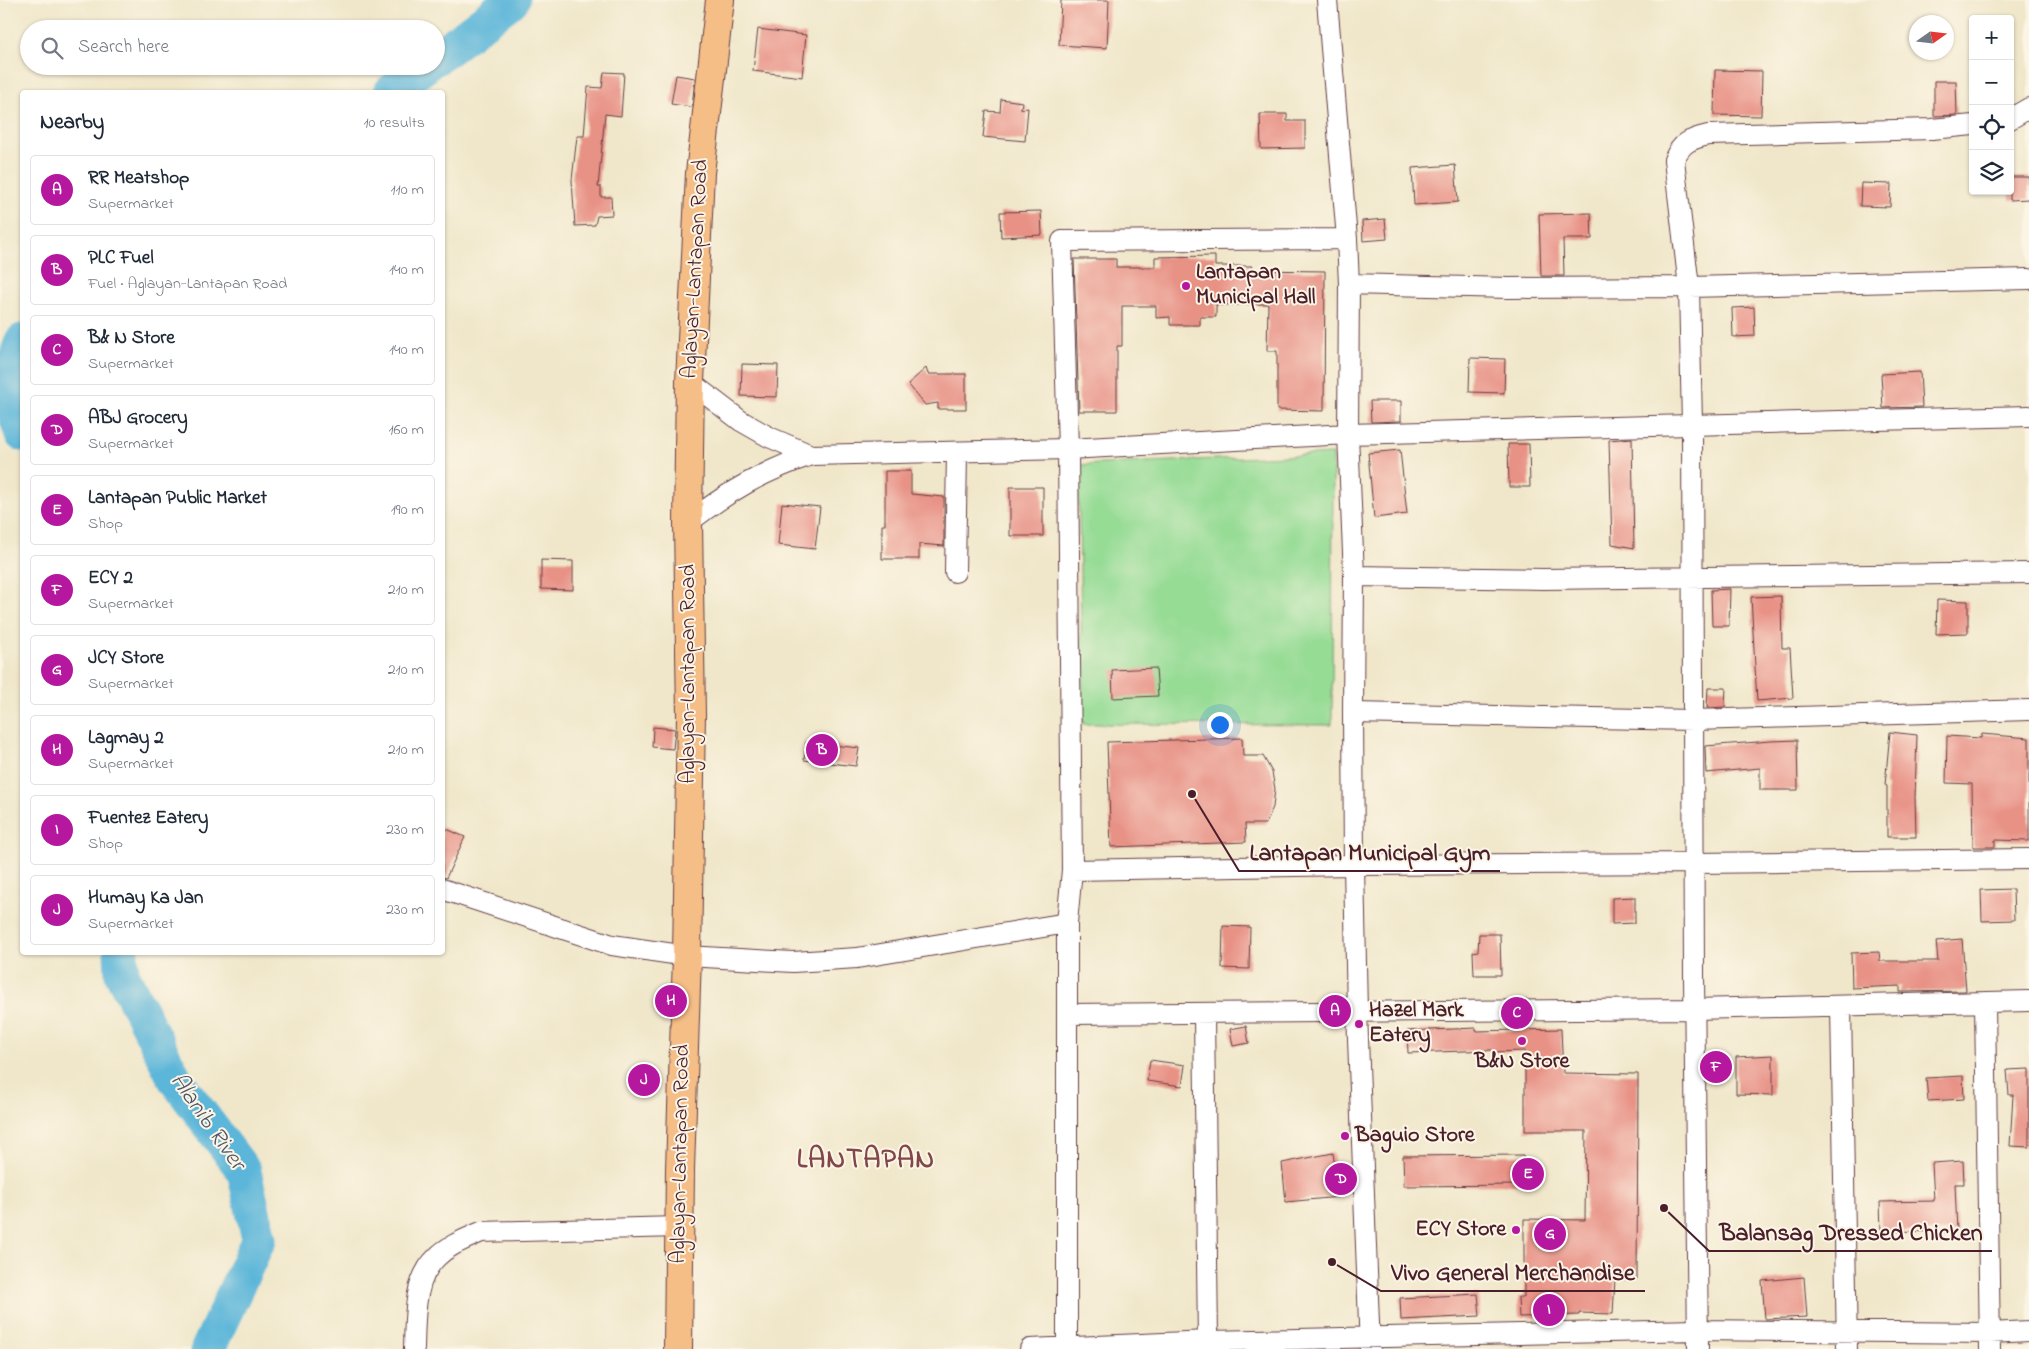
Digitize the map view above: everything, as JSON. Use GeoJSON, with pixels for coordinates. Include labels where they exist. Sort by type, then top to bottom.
{"type":"FeatureCollection","features":[{"type":"Feature","properties":{"kind":"main road","name":"Aglayan-Lantapan Road"},"geometry":{"type":"LineString","coordinates":[[678,1349],[691,715],[688,523],[690,382],[700,173],[720,0]]}},
{"type":"Feature","properties":{"kind":"street"},"geometry":{"type":"LineString","coordinates":[[1327,0],[1349,284],[1348,434],[1354,576],[1354,865],[1357,1013],[1370,1343]]}},
{"type":"Feature","properties":{"kind":"street"},"geometry":{"type":"LineString","coordinates":[[2014,117],[2029,108]]}},
{"type":"Feature","properties":{"kind":"street"},"geometry":{"type":"LineString","coordinates":[[1698,1339],[1694,1010],[1692,424],[1689,287],[1674,160],[1683,144],[1692,138],[1708,135],[1932,129],[1969,125]]}},
{"type":"Feature","properties":{"kind":"street"},"geometry":{"type":"LineString","coordinates":[[1067,1348],[1067,923],[1072,870],[1068,449],[1062,241],[1347,239]]}},
{"type":"Feature","properties":{"kind":"street"},"geometry":{"type":"LineString","coordinates":[[1349,284],[1509,288],[1689,287],[2029,279]]}},
{"type":"Feature","properties":{"kind":"street"},"geometry":{"type":"LineString","coordinates":[[690,382],[741,421],[769,437],[811,455]]}},
{"type":"Feature","properties":{"kind":"street"},"geometry":{"type":"LineString","coordinates":[[688,523],[715,502],[741,486],[779,466],[811,455],[1068,449],[1348,434],[2029,416]]}},
{"type":"Feature","properties":{"kind":"street"},"geometry":{"type":"LineString","coordinates":[[955,572],[957,452]]}},
{"type":"Feature","properties":{"kind":"street"},"geometry":{"type":"LineString","coordinates":[[1354,576],[1543,579],[2029,573]]}},
{"type":"Feature","properties":{"kind":"street"},"geometry":{"type":"LineString","coordinates":[[1353,713],[1694,720],[2029,710]]}},
{"type":"Feature","properties":{"kind":"street"},"geometry":{"type":"LineString","coordinates":[[1072,870],[1354,865],[2029,859]]}},
{"type":"Feature","properties":{"kind":"street"},"geometry":{"type":"LineString","coordinates":[[445,891],[612,945],[687,956],[793,962],[856,958],[1067,923]]}},
{"type":"Feature","properties":{"kind":"street"},"geometry":{"type":"LineString","coordinates":[[1067,1014],[1694,1010],[2029,1001]]}},
{"type":"Feature","properties":{"kind":"street"},"geometry":{"type":"LineString","coordinates":[[1985,1003],[1990,1341]]}},
{"type":"Feature","properties":{"kind":"street"},"geometry":{"type":"LineString","coordinates":[[1841,1007],[1847,1340]]}},
{"type":"Feature","properties":{"kind":"street"},"geometry":{"type":"LineString","coordinates":[[1204,1014],[1208,1341]]}},
{"type":"Feature","properties":{"kind":"street"},"geometry":{"type":"LineString","coordinates":[[414,1349],[415,1315],[421,1279],[436,1258],[456,1244],[481,1232],[679,1228]]}},
{"type":"Feature","properties":{"kind":"street"},"geometry":{"type":"LineString","coordinates":[[1030,1349],[1208,1341],[1370,1343],[1698,1339],[1990,1341],[2029,1331]]}},
{"type":"Feature","properties":{"kind":"green space"},"geometry":{"type":"Polygon","coordinates":[[[1333,454],[1332,725],[1083,724],[1078,465],[1333,454]]]}},
{"type":"Feature","properties":{"kind":"building"},"geometry":{"type":"Polygon","coordinates":[[[1061,0],[1109,0],[1107,48],[1059,45],[1061,0]]]}},
{"type":"Feature","properties":{"kind":"building"},"geometry":{"type":"Polygon","coordinates":[[[758,29],[806,35],[802,77],[753,71],[758,29]]]}},
{"type":"Feature","properties":{"kind":"building"},"geometry":{"type":"Polygon","coordinates":[[[1715,70],[1762,71],[1761,116],[1714,115],[1715,70]]]}},
{"type":"Feature","properties":{"kind":"building"},"geometry":{"type":"Polygon","coordinates":[[[604,72],[624,73],[621,116],[605,114],[598,187],[601,187],[601,197],[611,197],[612,215],[597,216],[595,225],[575,226],[572,180],[577,136],[584,136],[588,87],[602,88],[604,72]]]}},
{"type":"Feature","properties":{"kind":"building"},"geometry":{"type":"Polygon","coordinates":[[[676,75],[695,78],[692,107],[671,104],[676,75]]]}},
{"type":"Feature","properties":{"kind":"building"},"geometry":{"type":"Polygon","coordinates":[[[1934,81],[1956,81],[1957,115],[1934,116],[1934,81]]]}},
{"type":"Feature","properties":{"kind":"building"},"geometry":{"type":"Polygon","coordinates":[[[1001,99],[1022,102],[1021,109],[1028,108],[1025,141],[983,137],[986,111],[1000,112],[1001,99]]]}},
{"type":"Feature","properties":{"kind":"building"},"geometry":{"type":"Polygon","coordinates":[[[1260,114],[1287,114],[1287,121],[1305,121],[1305,148],[1261,149],[1260,114]]]}},
{"type":"Feature","properties":{"kind":"building"},"geometry":{"type":"Polygon","coordinates":[[[1455,165],[1458,202],[1414,205],[1412,168],[1455,165]]]}},
{"type":"Feature","properties":{"kind":"building"},"geometry":{"type":"Polygon","coordinates":[[[2014,177],[2029,177],[2029,199],[2010,200],[2010,195],[2014,195],[2014,177]]]}},
{"type":"Feature","properties":{"kind":"building"},"geometry":{"type":"Polygon","coordinates":[[[1861,183],[1891,184],[1890,207],[1860,206],[1861,183]]]}},
{"type":"Feature","properties":{"kind":"building"},"geometry":{"type":"Polygon","coordinates":[[[1041,211],[1042,235],[1001,237],[1000,212],[1041,211]]]}},
{"type":"Feature","properties":{"kind":"building"},"geometry":{"type":"Polygon","coordinates":[[[1591,213],[1592,239],[1563,239],[1564,276],[1541,276],[1539,214],[1591,213]]]}},
{"type":"Feature","properties":{"kind":"building"},"geometry":{"type":"Polygon","coordinates":[[[1385,219],[1387,239],[1363,241],[1362,221],[1385,219]]]}},
{"type":"Feature","properties":{"kind":"building"},"geometry":{"type":"Polygon","coordinates":[[[1215,256],[1215,266],[1252,266],[1252,270],[1325,271],[1324,411],[1277,410],[1277,351],[1267,351],[1268,304],[1216,305],[1216,317],[1200,317],[1200,325],[1170,325],[1170,317],[1156,318],[1156,306],[1122,306],[1122,346],[1117,346],[1117,411],[1079,411],[1074,259],[1116,259],[1116,267],[1155,267],[1155,257],[1215,256]]]}},
{"type":"Feature","properties":{"kind":"building"},"geometry":{"type":"Polygon","coordinates":[[[1754,307],[1755,336],[1733,337],[1732,308],[1754,307]]]}},
{"type":"Feature","properties":{"kind":"building"},"geometry":{"type":"Polygon","coordinates":[[[1470,358],[1505,359],[1504,393],[1469,392],[1470,358]]]}},
{"type":"Feature","properties":{"kind":"building"},"geometry":{"type":"Polygon","coordinates":[[[742,364],[778,365],[777,397],[741,396],[742,364]]]}},
{"type":"Feature","properties":{"kind":"building"},"geometry":{"type":"Polygon","coordinates":[[[926,368],[928,374],[966,374],[966,409],[938,409],[938,403],[925,405],[908,384],[926,368]]]}},
{"type":"Feature","properties":{"kind":"building"},"geometry":{"type":"Polygon","coordinates":[[[1920,372],[1922,407],[1883,408],[1881,374],[1920,372]]]}},
{"type":"Feature","properties":{"kind":"building"},"geometry":{"type":"Polygon","coordinates":[[[1370,401],[1401,401],[1401,421],[1371,422],[1370,401]]]}},
{"type":"Feature","properties":{"kind":"building"},"geometry":{"type":"Polygon","coordinates":[[[1632,438],[1634,548],[1612,544],[1609,440],[1632,438]]]}},
{"type":"Feature","properties":{"kind":"building"},"geometry":{"type":"Polygon","coordinates":[[[1508,444],[1529,444],[1530,487],[1509,487],[1508,444]]]}},
{"type":"Feature","properties":{"kind":"building"},"geometry":{"type":"Polygon","coordinates":[[[1400,450],[1407,514],[1374,518],[1368,453],[1400,450]]]}},
{"type":"Feature","properties":{"kind":"building"},"geometry":{"type":"Polygon","coordinates":[[[885,471],[911,471],[911,494],[944,497],[944,546],[919,544],[919,559],[882,559],[882,525],[885,525],[885,471]]]}},
{"type":"Feature","properties":{"kind":"building"},"geometry":{"type":"Polygon","coordinates":[[[1010,487],[1043,487],[1043,536],[1010,536],[1010,487]]]}},
{"type":"Feature","properties":{"kind":"building"},"geometry":{"type":"Polygon","coordinates":[[[782,503],[820,507],[815,549],[778,545],[782,503]]]}},
{"type":"Feature","properties":{"kind":"building"},"geometry":{"type":"Polygon","coordinates":[[[541,560],[573,561],[573,590],[541,589],[541,560]]]}},
{"type":"Feature","properties":{"kind":"building"},"geometry":{"type":"Polygon","coordinates":[[[1730,589],[1729,626],[1712,626],[1711,590],[1730,589]]]}},
{"type":"Feature","properties":{"kind":"building"},"geometry":{"type":"Polygon","coordinates":[[[1781,596],[1782,648],[1790,648],[1793,698],[1757,701],[1751,597],[1781,596]]]}},
{"type":"Feature","properties":{"kind":"building"},"geometry":{"type":"Polygon","coordinates":[[[1937,600],[1968,601],[1968,633],[1936,634],[1937,600]]]}},
{"type":"Feature","properties":{"kind":"building"},"geometry":{"type":"Polygon","coordinates":[[[1156,668],[1158,696],[1113,698],[1112,670],[1156,668]]]}},
{"type":"Feature","properties":{"kind":"building"},"geometry":{"type":"Polygon","coordinates":[[[1708,688],[1726,688],[1725,707],[1707,708],[1708,688]]]}},
{"type":"Feature","properties":{"kind":"building"},"geometry":{"type":"Polygon","coordinates":[[[653,727],[675,729],[673,749],[652,747],[653,727]]]}},
{"type":"Feature","properties":{"kind":"building"},"geometry":{"type":"Polygon","coordinates":[[[1890,732],[1917,735],[1916,837],[1887,837],[1887,786],[1885,785],[1890,732]]]}},
{"type":"Feature","properties":{"kind":"building"},"geometry":{"type":"Polygon","coordinates":[[[1982,734],[2029,738],[2029,841],[1995,840],[1995,847],[1973,847],[1972,784],[1946,783],[1947,736],[1981,738],[1982,734]]]}},
{"type":"Feature","properties":{"kind":"building"},"geometry":{"type":"Polygon","coordinates":[[[1242,738],[1243,756],[1263,756],[1272,772],[1275,789],[1273,807],[1266,824],[1245,824],[1246,842],[1111,847],[1107,742],[1242,738]]]}},
{"type":"Feature","properties":{"kind":"building"},"geometry":{"type":"Polygon","coordinates":[[[1797,740],[1798,790],[1760,790],[1760,768],[1706,773],[1705,746],[1797,740]]]}},
{"type":"Feature","properties":{"kind":"building"},"geometry":{"type":"Polygon","coordinates":[[[806,742],[859,748],[856,766],[804,760],[806,742]]]}},
{"type":"Feature","properties":{"kind":"building"},"geometry":{"type":"Polygon","coordinates":[[[445,828],[465,837],[445,878],[445,828]]]}},
{"type":"Feature","properties":{"kind":"building"},"geometry":{"type":"Polygon","coordinates":[[[2013,889],[2014,920],[1982,921],[1981,890],[2013,889]]]}},
{"type":"Feature","properties":{"kind":"building"},"geometry":{"type":"Polygon","coordinates":[[[1635,897],[1635,923],[1612,924],[1612,898],[1635,897]]]}},
{"type":"Feature","properties":{"kind":"building"},"geometry":{"type":"Polygon","coordinates":[[[1223,926],[1250,927],[1249,969],[1222,968],[1223,926]]]}},
{"type":"Feature","properties":{"kind":"building"},"geometry":{"type":"Polygon","coordinates":[[[1479,934],[1500,934],[1501,975],[1474,975],[1473,952],[1478,951],[1479,934]]]}},
{"type":"Feature","properties":{"kind":"building"},"geometry":{"type":"Polygon","coordinates":[[[1962,939],[1966,991],[1900,992],[1900,986],[1852,988],[1851,953],[1879,952],[1880,961],[1938,961],[1936,941],[1962,939]]]}},
{"type":"Feature","properties":{"kind":"building"},"geometry":{"type":"Polygon","coordinates":[[[1246,1026],[1249,1043],[1233,1046],[1230,1029],[1246,1026]]]}},
{"type":"Feature","properties":{"kind":"building"},"geometry":{"type":"Polygon","coordinates":[[[1476,1028],[1476,1031],[1561,1029],[1563,1073],[1638,1074],[1637,1279],[1615,1279],[1613,1314],[1579,1313],[1579,1315],[1519,1317],[1518,1297],[1524,1297],[1524,1219],[1585,1220],[1586,1131],[1525,1131],[1525,1051],[1493,1052],[1493,1050],[1408,1053],[1407,1031],[1476,1028]]]}},
{"type":"Feature","properties":{"kind":"building"},"geometry":{"type":"Polygon","coordinates":[[[1773,1055],[1773,1095],[1736,1094],[1736,1057],[1773,1055]]]}},
{"type":"Feature","properties":{"kind":"building"},"geometry":{"type":"Polygon","coordinates":[[[1150,1060],[1185,1065],[1182,1086],[1147,1081],[1150,1060]]]}},
{"type":"Feature","properties":{"kind":"building"},"geometry":{"type":"Polygon","coordinates":[[[2029,1069],[2029,1147],[2010,1146],[2013,1095],[2009,1095],[2007,1070],[2029,1069]]]}},
{"type":"Feature","properties":{"kind":"building"},"geometry":{"type":"Polygon","coordinates":[[[1963,1076],[1964,1099],[1928,1101],[1926,1078],[1963,1076]]]}},
{"type":"Feature","properties":{"kind":"building"},"geometry":{"type":"Polygon","coordinates":[[[1333,1153],[1339,1197],[1286,1202],[1282,1163],[1333,1153]]]}},
{"type":"Feature","properties":{"kind":"building"},"geometry":{"type":"Polygon","coordinates":[[[1523,1155],[1523,1185],[1404,1186],[1403,1156],[1523,1155]]]}},
{"type":"Feature","properties":{"kind":"building"},"geometry":{"type":"Polygon","coordinates":[[[1963,1161],[1964,1184],[1955,1184],[1957,1232],[1881,1231],[1880,1202],[1934,1201],[1932,1163],[1963,1161]]]}},
{"type":"Feature","properties":{"kind":"building"},"geometry":{"type":"Polygon","coordinates":[[[1804,1277],[1807,1317],[1765,1319],[1762,1281],[1804,1277]]]}},
{"type":"Feature","properties":{"kind":"building"},"geometry":{"type":"Polygon","coordinates":[[[1478,1294],[1480,1316],[1401,1320],[1400,1298],[1478,1294]]]}},
{"type":"Feature","properties":{"kind":"waterway","name":"Alanib River"},"geometry":{"type":"LineString","coordinates":[[445,51],[512,0]]}},
{"type":"Feature","properties":{"kind":"waterway","name":"Alanib River"},"geometry":{"type":"LineString","coordinates":[[394,90],[413,75]]}},
{"type":"Feature","properties":{"kind":"waterway","name":"Alanib River"},"geometry":{"type":"LineString","coordinates":[[20,347],[6,386],[20,428]]}},
{"type":"Feature","properties":{"kind":"waterway","name":"Alanib River"},"geometry":{"type":"LineString","coordinates":[[121,955],[122,974],[175,1079],[244,1171],[259,1239],[208,1349]]}},
{"type":"Feature","properties":{"kind":"place","name":"Lantapan Municipal Hall"},"geometry":{"type":"Point","coordinates":[1186,286]}},
{"type":"Feature","properties":{"kind":"place","name":"PLC Fuel"},"geometry":{"type":"Point","coordinates":[822,750]}},
{"type":"Feature","properties":{"kind":"place","name":"Lantapan Municipal Gym"},"geometry":{"type":"Point","coordinates":[1192,794]}},
{"type":"Feature","properties":{"kind":"place","name":"Lagmay 2"},"geometry":{"type":"Point","coordinates":[671,1001]}},
{"type":"Feature","properties":{"kind":"place","name":"RR Meatshop"},"geometry":{"type":"Point","coordinates":[1335,1011]}},
{"type":"Feature","properties":{"kind":"place","name":"B& N Store"},"geometry":{"type":"Point","coordinates":[1517,1013]}},
{"type":"Feature","properties":{"kind":"place","name":"Hazel Mark Eatery"},"geometry":{"type":"Point","coordinates":[1359,1024]}},
{"type":"Feature","properties":{"kind":"place","name":"B&N Store"},"geometry":{"type":"Point","coordinates":[1522,1041]}},
{"type":"Feature","properties":{"kind":"place","name":"ECY 2"},"geometry":{"type":"Point","coordinates":[1716,1067]}},
{"type":"Feature","properties":{"kind":"place","name":"Humay Ka Jan"},"geometry":{"type":"Point","coordinates":[644,1080]}},
{"type":"Feature","properties":{"kind":"place","name":"Baguio Store"},"geometry":{"type":"Point","coordinates":[1345,1136]}},
{"type":"Feature","properties":{"kind":"place","name":"Lantapan Public Market"},"geometry":{"type":"Point","coordinates":[1528,1174]}},
{"type":"Feature","properties":{"kind":"place","name":"ABJ Grocery"},"geometry":{"type":"Point","coordinates":[1341,1179]}},
{"type":"Feature","properties":{"kind":"place","name":"Balansag Dressed Chicken"},"geometry":{"type":"Point","coordinates":[1664,1208]}},
{"type":"Feature","properties":{"kind":"place","name":"ECY Store"},"geometry":{"type":"Point","coordinates":[1516,1230]}},
{"type":"Feature","properties":{"kind":"place","name":"JCY Store"},"geometry":{"type":"Point","coordinates":[1550,1234]}},
{"type":"Feature","properties":{"kind":"place","name":"Vivo General Merchandise"},"geometry":{"type":"Point","coordinates":[1332,1262]}},
{"type":"Feature","properties":{"kind":"place","name":"Fuentez Eatery"},"geometry":{"type":"Point","coordinates":[1549,1310]}},
{"type":"Feature","properties":{"kind":"district","name":"LANTAPAN"},"geometry":{"type":"Point","coordinates":[866,1160]}}]}
